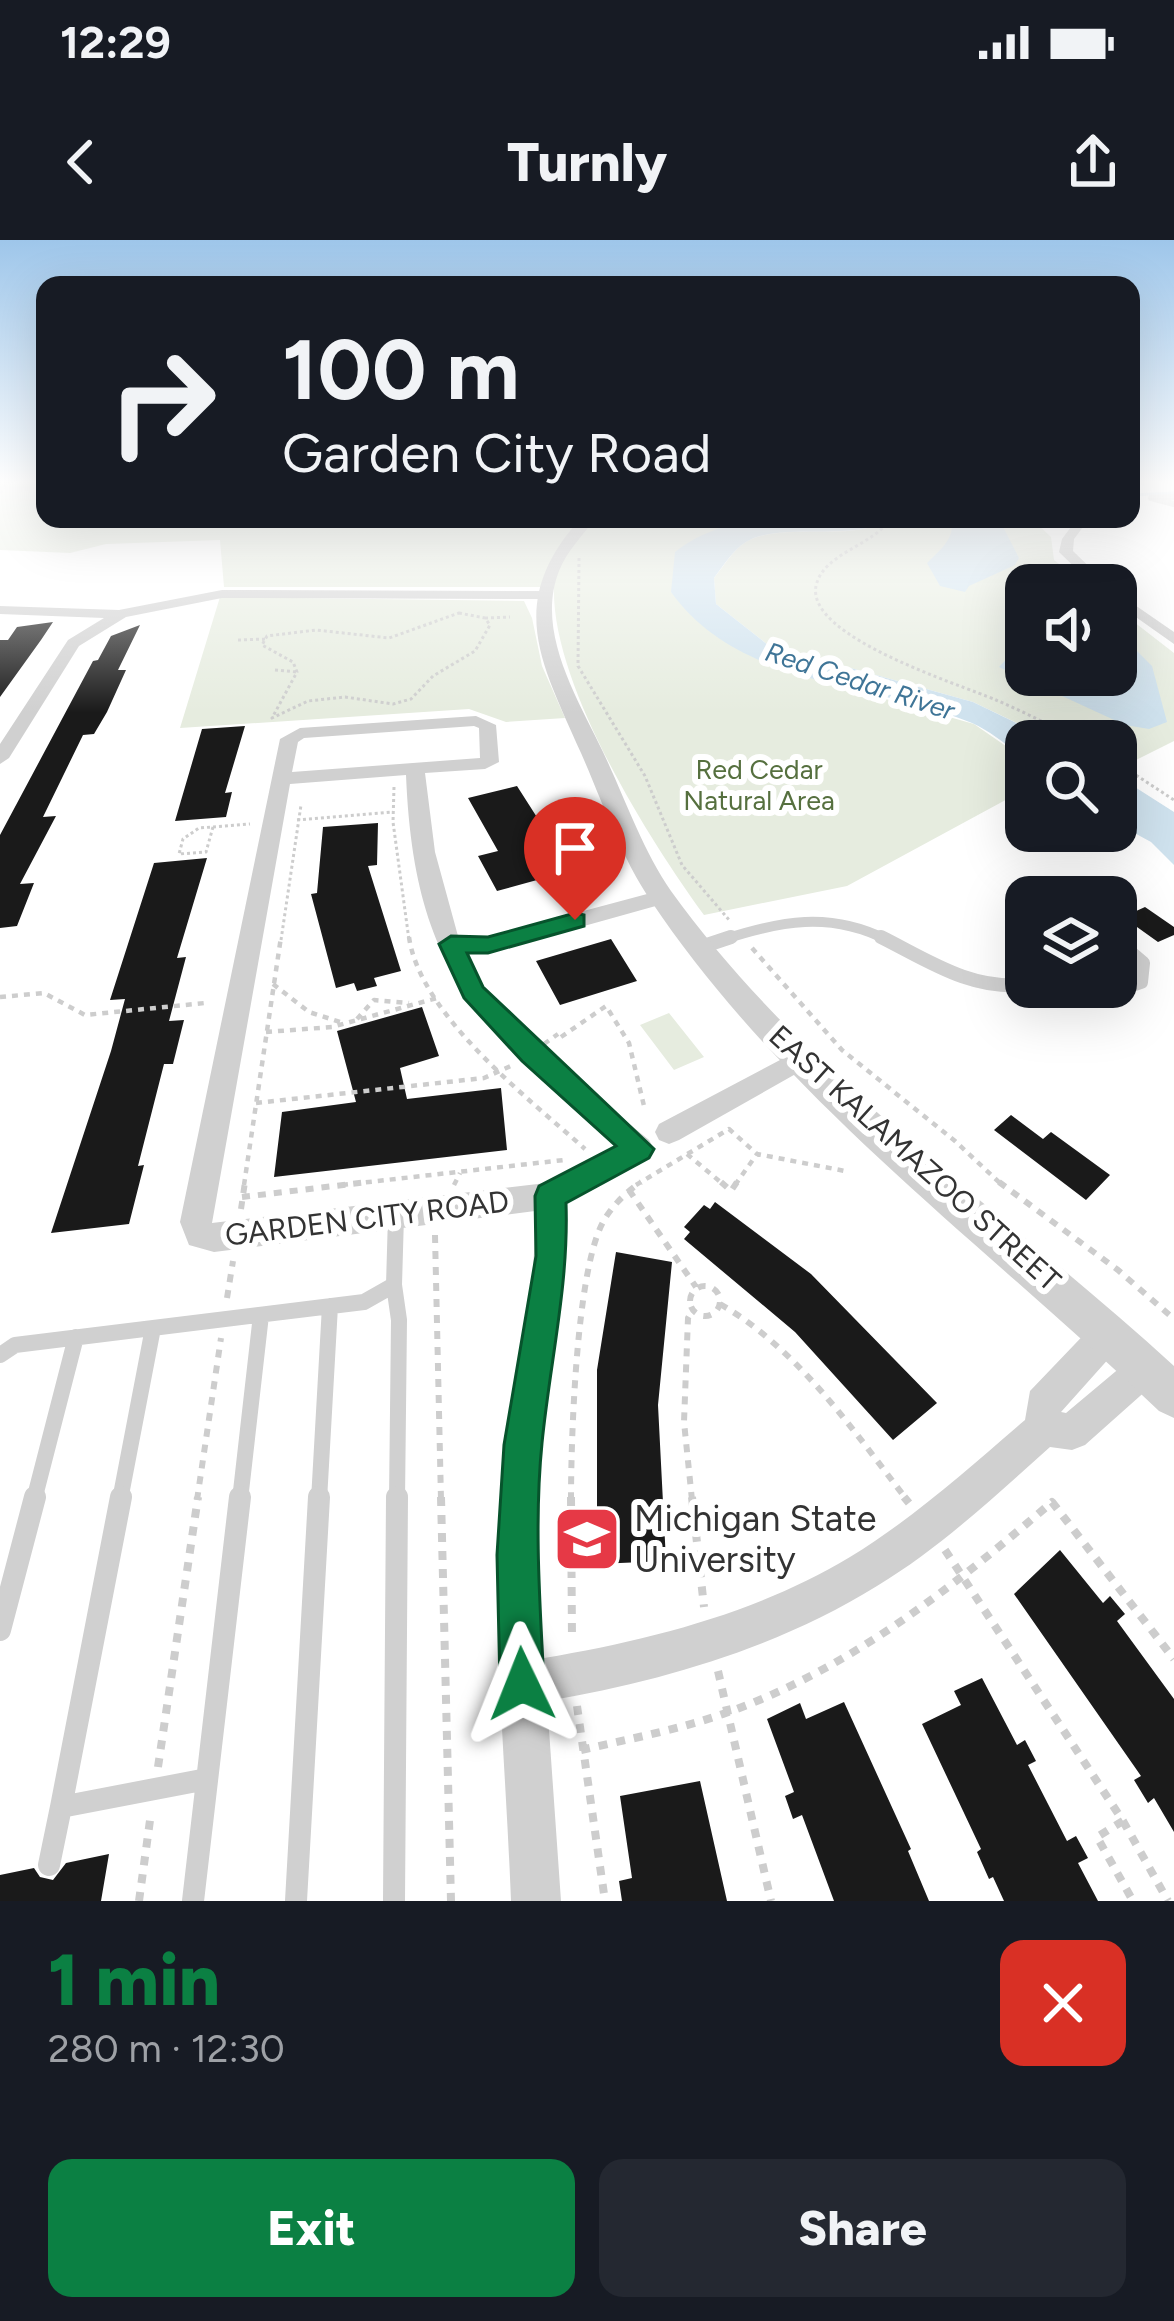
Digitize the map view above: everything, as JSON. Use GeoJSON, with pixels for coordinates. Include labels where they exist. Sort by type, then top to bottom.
{"type":"FeatureCollection","features":[{"type":"Feature","properties":{"kind":"street"},"geometry":{"type":"LineString","coordinates":[[0,758],[58,660],[73,643],[121,614],[222,594],[542,595],[555,559]]}},
{"type":"Feature","properties":{"kind":"street","name":"EAST KALAMAZOO STREET"},"geometry":{"type":"LineString","coordinates":[[542,595],[541,622],[548,652],[657,889],[698,947],[799,1060],[1160,1382]]}},
{"type":"Feature","properties":{"kind":"street"},"geometry":{"type":"LineString","coordinates":[[0,610],[121,614]]}},
{"type":"Feature","properties":{"kind":"street"},"geometry":{"type":"LineString","coordinates":[[1137,612],[1174,639]]}},
{"type":"Feature","properties":{"kind":"street","name":"GARDEN CITY ROAD"},"geometry":{"type":"LineString","coordinates":[[415,769],[489,762],[487,725],[292,734],[196,1222],[200,1235],[237,1235],[550,1196],[639,1149]]}},
{"type":"Feature","properties":{"kind":"street"},"geometry":{"type":"LineString","coordinates":[[281,779],[415,769],[416,795],[451,944],[472,992],[531,1053],[639,1149]]}},
{"type":"Feature","properties":{"kind":"street"},"geometry":{"type":"LineString","coordinates":[[451,944],[488,945],[657,889]]}},
{"type":"Feature","properties":{"kind":"street"},"geometry":{"type":"LineString","coordinates":[[678,1143],[799,1060]]}},
{"type":"Feature","properties":{"kind":"street"},"geometry":{"type":"LineString","coordinates":[[536,1901],[517,1555],[523,1445],[552,1256],[550,1196]]}},
{"type":"Feature","properties":{"kind":"street"},"geometry":{"type":"LineString","coordinates":[[1044,1428],[1042,1404],[1108,1334]]}},
{"type":"Feature","properties":{"kind":"street"},"geometry":{"type":"LineString","coordinates":[[522,1684],[711,1642],[860,1574],[928,1527],[1044,1428],[1072,1432],[1160,1382]]}},
{"type":"Feature","properties":{"kind":"lane"},"geometry":{"type":"LineString","coordinates":[[698,947],[793,922],[851,924],[957,975],[987,985],[1005,985]]}},
{"type":"Feature","properties":{"kind":"lane"},"geometry":{"type":"LineString","coordinates":[[1137,958],[1143,963],[1137,983]]}},
{"type":"Feature","properties":{"kind":"lane"},"geometry":{"type":"LineString","coordinates":[[639,1149],[678,1143]]}},
{"type":"Feature","properties":{"kind":"lane"},"geometry":{"type":"LineString","coordinates":[[394,1901],[396,1216]]}},
{"type":"Feature","properties":{"kind":"lane"},"geometry":{"type":"LineString","coordinates":[[0,1355],[15,1345],[364,1301],[394,1285]]}},
{"type":"Feature","properties":{"kind":"lane"},"geometry":{"type":"LineString","coordinates":[[296,1901],[330,1306]]}},
{"type":"Feature","properties":{"kind":"lane"},"geometry":{"type":"LineString","coordinates":[[193,1901],[261,1315]]}},
{"type":"Feature","properties":{"kind":"lane"},"geometry":{"type":"LineString","coordinates":[[49,1865],[153,1328]]}},
{"type":"Feature","properties":{"kind":"lane"},"geometry":{"type":"LineString","coordinates":[[0,1630],[76,1337]]}},
{"type":"Feature","properties":{"kind":"lane"},"geometry":{"type":"LineString","coordinates":[[61,1807],[207,1779]]}},
{"type":"Feature","properties":{"kind":"path"},"geometry":{"type":"LineString","coordinates":[[579,559],[578,666],[646,776],[682,865],[842,1050],[955,1141],[1015,1198],[1118,1270],[1174,1319]]}},
{"type":"Feature","properties":{"kind":"path"},"geometry":{"type":"LineString","coordinates":[[837,559],[816,581],[813,594],[824,614],[905,664],[1036,720]]}},
{"type":"Feature","properties":{"kind":"path"},"geometry":{"type":"LineString","coordinates":[[238,640],[266,639],[295,630],[386,638],[422,631],[442,616],[459,613],[510,617],[490,625],[476,651],[458,665],[433,676],[411,699],[393,704],[345,698],[296,705],[272,718],[297,672]]}},
{"type":"Feature","properties":{"kind":"path"},"geometry":{"type":"LineString","coordinates":[[485,618],[490,625]]}},
{"type":"Feature","properties":{"kind":"path"},"geometry":{"type":"LineString","coordinates":[[266,639],[262,645],[292,662],[297,672]]}},
{"type":"Feature","properties":{"kind":"path"},"geometry":{"type":"LineString","coordinates":[[272,660],[280,657]]}},
{"type":"Feature","properties":{"kind":"path"},"geometry":{"type":"LineString","coordinates":[[275,670],[297,672]]}},
{"type":"Feature","properties":{"kind":"path"},"geometry":{"type":"LineString","coordinates":[[281,701],[296,705]]}},
{"type":"Feature","properties":{"kind":"path"},"geometry":{"type":"LineString","coordinates":[[1137,775],[1174,800]]}},
{"type":"Feature","properties":{"kind":"path"},"geometry":{"type":"LineString","coordinates":[[139,1901],[301,805]]}},
{"type":"Feature","properties":{"kind":"path"},"geometry":{"type":"LineString","coordinates":[[273,984],[309,1012],[345,1023]]}},
{"type":"Feature","properties":{"kind":"path"},"geometry":{"type":"LineString","coordinates":[[0,998],[44,993],[85,1015],[205,1004]]}},
{"type":"Feature","properties":{"kind":"path"},"geometry":{"type":"LineString","coordinates":[[266,1032],[345,1023],[438,998]]}},
{"type":"Feature","properties":{"kind":"path"},"geometry":{"type":"LineString","coordinates":[[357,1020],[374,1000],[415,1004]]}},
{"type":"Feature","properties":{"kind":"path"},"geometry":{"type":"LineString","coordinates":[[561,1037],[606,1006],[629,1043],[644,1106]]}},
{"type":"Feature","properties":{"kind":"path"},"geometry":{"type":"LineString","coordinates":[[256,1103],[502,1074]]}},
{"type":"Feature","properties":{"kind":"path"},"geometry":{"type":"LineString","coordinates":[[604,1901],[574,1676],[569,1462],[577,1366],[592,1258],[602,1223],[616,1202],[678,1143],[729,1129],[757,1154],[844,1171]]}},
{"type":"Feature","properties":{"kind":"path"},"geometry":{"type":"LineString","coordinates":[[678,1143],[698,1168],[731,1191],[757,1154]]}},
{"type":"Feature","properties":{"kind":"path"},"geometry":{"type":"LineString","coordinates":[[242,1197],[592,1155]]}},
{"type":"Feature","properties":{"kind":"path"},"geometry":{"type":"LineString","coordinates":[[452,1901],[435,1228],[460,1173]]}},
{"type":"Feature","properties":{"kind":"path"},"geometry":{"type":"LineString","coordinates":[[720,1304],[716,1312],[701,1315],[693,1309],[690,1295],[706,1286],[718,1294],[720,1304],[754,1326],[831,1406],[928,1527],[1123,1821],[1168,1901]]}},
{"type":"Feature","properties":{"kind":"path"},"geometry":{"type":"LineString","coordinates":[[581,1750],[727,1713],[860,1652],[965,1578],[1052,1502],[1174,1658]]}},
{"type":"Feature","properties":{"kind":"path"},"geometry":{"type":"LineString","coordinates":[[1123,1821],[1097,1838],[1133,1901]]}},
{"type":"Feature","properties":{"kind":"green space","name":"Red Cedar Natural Area"},"geometry":{"type":"Polygon","coordinates":[[[222,559],[707,559],[671,592],[769,666],[974,724],[1005,745],[1005,800],[847,886],[704,915],[606,758],[568,668],[554,587],[224,587],[222,559]]]}},
{"type":"Feature","properties":{"kind":"green space"},"geometry":{"type":"Polygon","coordinates":[[[729,559],[1054,559],[1059,564],[1005,564],[1005,696],[1137,696],[1137,624],[1174,653],[1174,741],[1137,760],[1137,720],[1011,720],[973,702],[768,645],[716,604],[714,578],[729,559]]]}},
{"type":"Feature","properties":{"kind":"green space"},"geometry":{"type":"Polygon","coordinates":[[[220,597],[524,601],[542,666],[565,718],[506,722],[469,709],[180,728],[220,597]]]}},
{"type":"Feature","properties":{"kind":"green space"},"geometry":{"type":"Polygon","coordinates":[[[669,1013],[704,1057],[674,1070],[640,1025],[669,1013]]]}},
{"type":"Feature","properties":{"kind":"water","name":"Red Cedar River"},"geometry":{"type":"Polygon","coordinates":[[[674,559],[729,559],[714,578],[716,604],[768,645],[973,702],[1010,720],[1005,720],[1005,744],[972,723],[933,709],[770,664],[733,647],[699,623],[671,592],[674,559]]]}},
{"type":"Feature","properties":{"kind":"water"},"geometry":{"type":"Polygon","coordinates":[[[931,559],[1019,559],[965,592],[940,586],[927,563],[931,559]]]}},
{"type":"Feature","properties":{"kind":"water"},"geometry":{"type":"Polygon","coordinates":[[[1137,651],[1152,666],[1167,722],[1149,729],[1137,727],[1137,720],[1114,720],[1062,696],[1137,696],[1137,651]]]}},
{"type":"Feature","properties":{"kind":"water"},"geometry":{"type":"Polygon","coordinates":[[[1137,788],[1174,812],[1174,865],[1137,834],[1137,788]]]}},
{"type":"Feature","properties":{"kind":"building"},"geometry":{"type":"Polygon","coordinates":[[[53,622],[0,697],[0,640],[8,640],[17,627],[53,622]]]}},
{"type":"Feature","properties":{"kind":"building"},"geometry":{"type":"Polygon","coordinates":[[[140,625],[118,670],[126,670],[107,712],[94,734],[83,735],[43,817],[56,816],[20,884],[34,883],[17,926],[0,928],[0,835],[93,661],[111,636],[140,625]]]}},
{"type":"Feature","properties":{"kind":"building"},"geometry":{"type":"Polygon","coordinates":[[[245,726],[225,793],[232,792],[226,817],[175,821],[202,729],[245,726]]]}},
{"type":"Feature","properties":{"kind":"building"},"geometry":{"type":"Polygon","coordinates":[[[517,786],[540,822],[534,824],[566,872],[497,891],[478,856],[498,851],[468,798],[517,786]]]}},
{"type":"Feature","properties":{"kind":"building"},"geometry":{"type":"Polygon","coordinates":[[[378,823],[377,865],[368,866],[401,971],[374,978],[377,986],[357,991],[354,983],[336,988],[311,894],[317,893],[323,827],[378,823]]]}},
{"type":"Feature","properties":{"kind":"building"},"geometry":{"type":"Polygon","coordinates":[[[207,858],[177,958],[186,957],[169,1021],[184,1020],[173,1064],[164,1064],[138,1166],[144,1165],[129,1224],[51,1233],[111,1051],[125,999],[110,1000],[154,863],[207,858]]]}},
{"type":"Feature","properties":{"kind":"building"},"geometry":{"type":"Polygon","coordinates":[[[1145,907],[1174,927],[1174,935],[1158,942],[1137,927],[1137,911],[1145,907]]]}},
{"type":"Feature","properties":{"kind":"building"},"geometry":{"type":"Polygon","coordinates":[[[611,939],[637,981],[560,1005],[536,961],[611,939]]]}},
{"type":"Feature","properties":{"kind":"building"},"geometry":{"type":"Polygon","coordinates":[[[422,1007],[439,1056],[400,1068],[407,1099],[501,1088],[507,1150],[274,1177],[282,1112],[356,1102],[337,1031],[422,1007]]]}},
{"type":"Feature","properties":{"kind":"building"},"geometry":{"type":"Polygon","coordinates":[[[1011,1115],[1043,1139],[1051,1132],[1110,1175],[1086,1200],[994,1130],[1011,1115]]]}},
{"type":"Feature","properties":{"kind":"building"},"geometry":{"type":"Polygon","coordinates":[[[715,1202],[811,1274],[937,1403],[893,1440],[795,1332],[684,1239],[690,1232],[684,1227],[704,1205],[710,1209],[715,1202]]]}},
{"type":"Feature","properties":{"kind":"building"},"geometry":{"type":"Polygon","coordinates":[[[616,1252],[672,1262],[658,1405],[666,1561],[597,1564],[597,1370],[616,1252]]]}},
{"type":"Feature","properties":{"kind":"building"},"geometry":{"type":"Polygon","coordinates":[[[1060,1550],[1103,1603],[1110,1596],[1125,1614],[1117,1621],[1174,1699],[1174,1832],[1154,1798],[1148,1803],[1134,1780],[1141,1776],[1014,1594],[1060,1550]]]}},
{"type":"Feature","properties":{"kind":"building"},"geometry":{"type":"Polygon","coordinates":[[[982,1678],[1017,1745],[1025,1740],[1036,1761],[1028,1765],[1067,1841],[1076,1836],[1088,1858],[1078,1863],[1098,1901],[1004,1901],[993,1877],[989,1879],[977,1852],[981,1849],[922,1724],[961,1705],[954,1691],[982,1678]]]}},
{"type":"Feature","properties":{"kind":"building"},"geometry":{"type":"Polygon","coordinates":[[[844,1702],[911,1849],[929,1901],[834,1901],[802,1815],[793,1819],[785,1796],[794,1792],[767,1719],[800,1703],[806,1719],[844,1702]]]}},
{"type":"Feature","properties":{"kind":"building"},"geometry":{"type":"Polygon","coordinates":[[[700,1781],[727,1901],[622,1901],[619,1881],[632,1878],[620,1796],[700,1781]]]}},
{"type":"Feature","properties":{"kind":"building"},"geometry":{"type":"Polygon","coordinates":[[[109,1854],[101,1901],[0,1901],[0,1875],[34,1868],[40,1877],[53,1880],[66,1863],[109,1854]]]}},
{"type":"Feature","properties":{"kind":"place","name":"Michigan State University"},"geometry":{"type":"Point","coordinates":[587,1539]}},
{"type":"Feature","properties":{"kind":"route"},"geometry":{"type":"LineString","coordinates":[[522,1684],[517,1555],[523,1445],[535,1342],[552,1256],[550,1196],[639,1149],[531,1053],[472,992],[451,944],[488,945],[575,920]]}}]}
